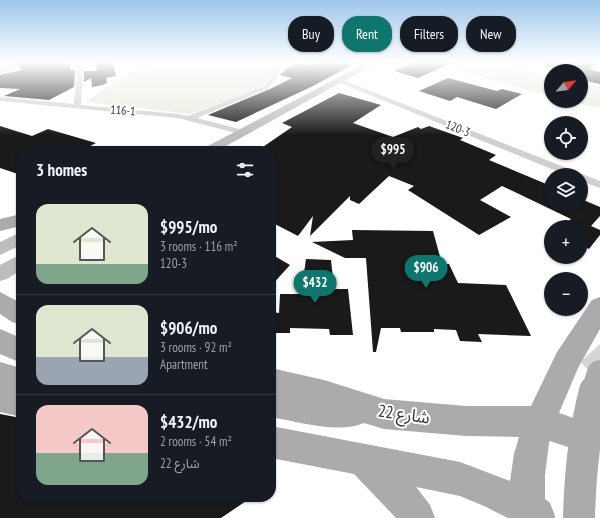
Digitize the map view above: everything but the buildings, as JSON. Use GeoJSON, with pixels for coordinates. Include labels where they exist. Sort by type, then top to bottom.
{"type":"FeatureCollection","features":[{"type":"Feature","properties":{"kind":"main road"},"geometry":{"type":"LineString","coordinates":[[218,146],[336,86]]}},
{"type":"Feature","properties":{"kind":"main road"},"geometry":{"type":"LineString","coordinates":[[234,146],[337,86]]}},
{"type":"Feature","properties":{"kind":"main road"},"geometry":{"type":"LineString","coordinates":[[0,225],[16,221]]}},
{"type":"Feature","properties":{"kind":"main road"},"geometry":{"type":"LineString","coordinates":[[0,249],[16,241]]}},
{"type":"Feature","properties":{"kind":"main road"},"geometry":{"type":"LineString","coordinates":[[0,274],[16,264]]}},
{"type":"Feature","properties":{"kind":"main road"},"geometry":{"type":"LineString","coordinates":[[0,302],[16,312]]}},
{"type":"Feature","properties":{"kind":"main road"},"geometry":{"type":"LineString","coordinates":[[579,518],[580,477],[591,353],[600,307]]}},
{"type":"Feature","properties":{"kind":"main road"},"geometry":{"type":"LineString","coordinates":[[0,341],[16,349]]}},
{"type":"Feature","properties":{"kind":"main road"},"geometry":{"type":"LineString","coordinates":[[531,515],[528,465],[533,442],[540,422],[567,361],[591,353]]}},
{"type":"Feature","properties":{"kind":"main road"},"geometry":{"type":"LineString","coordinates":[[0,375],[16,380]]}},
{"type":"Feature","properties":{"kind":"main road","name":"شارع 22"},"geometry":{"type":"LineString","coordinates":[[276,383],[324,395],[384,414],[466,421],[540,422],[571,432]]}},
{"type":"Feature","properties":{"kind":"main road"},"geometry":{"type":"LineString","coordinates":[[0,397],[16,401]]}},
{"type":"Feature","properties":{"kind":"main road"},"geometry":{"type":"LineString","coordinates":[[276,403],[313,410],[384,414]]}},
{"type":"Feature","properties":{"kind":"main road"},"geometry":{"type":"LineString","coordinates":[[276,443],[323,454],[362,459],[460,479],[494,492],[531,515]]}},
{"type":"Feature","properties":{"kind":"main road"},"geometry":{"type":"LineString","coordinates":[[362,459],[407,503],[417,518]]}},
{"type":"Feature","properties":{"kind":"street"},"geometry":{"type":"LineString","coordinates":[[77,106],[78,86]]}},
{"type":"Feature","properties":{"kind":"street"},"geometry":{"type":"LineString","coordinates":[[191,118],[268,86]]}},
{"type":"Feature","properties":{"kind":"street","name":"120-3"},"geometry":{"type":"LineString","coordinates":[[354,86],[558,168]]}},
{"type":"Feature","properties":{"kind":"street","name":"116-1"},"geometry":{"type":"LineString","coordinates":[[0,99],[191,118],[244,133]]}},
{"type":"Feature","properties":{"kind":"street"},"geometry":{"type":"LineString","coordinates":[[588,180],[600,185]]}},
{"type":"Feature","properties":{"kind":"shaded area"},"geometry":{"type":"Polygon","coordinates":[[[110,86],[265,86],[190,114],[85,102],[110,86]]]}},
{"type":"Feature","properties":{"kind":"shaded area"},"geometry":{"type":"Polygon","coordinates":[[[514,86],[544,86],[544,94],[514,86]]]}},
{"type":"Feature","properties":{"kind":"shaded area"},"geometry":{"type":"Polygon","coordinates":[[[588,86],[600,87],[600,108],[588,105],[588,86]]]}},
{"type":"Feature","properties":{"kind":"tunnel"},"geometry":{"type":"LineString","coordinates":[[590,353],[600,364]]}}]}
